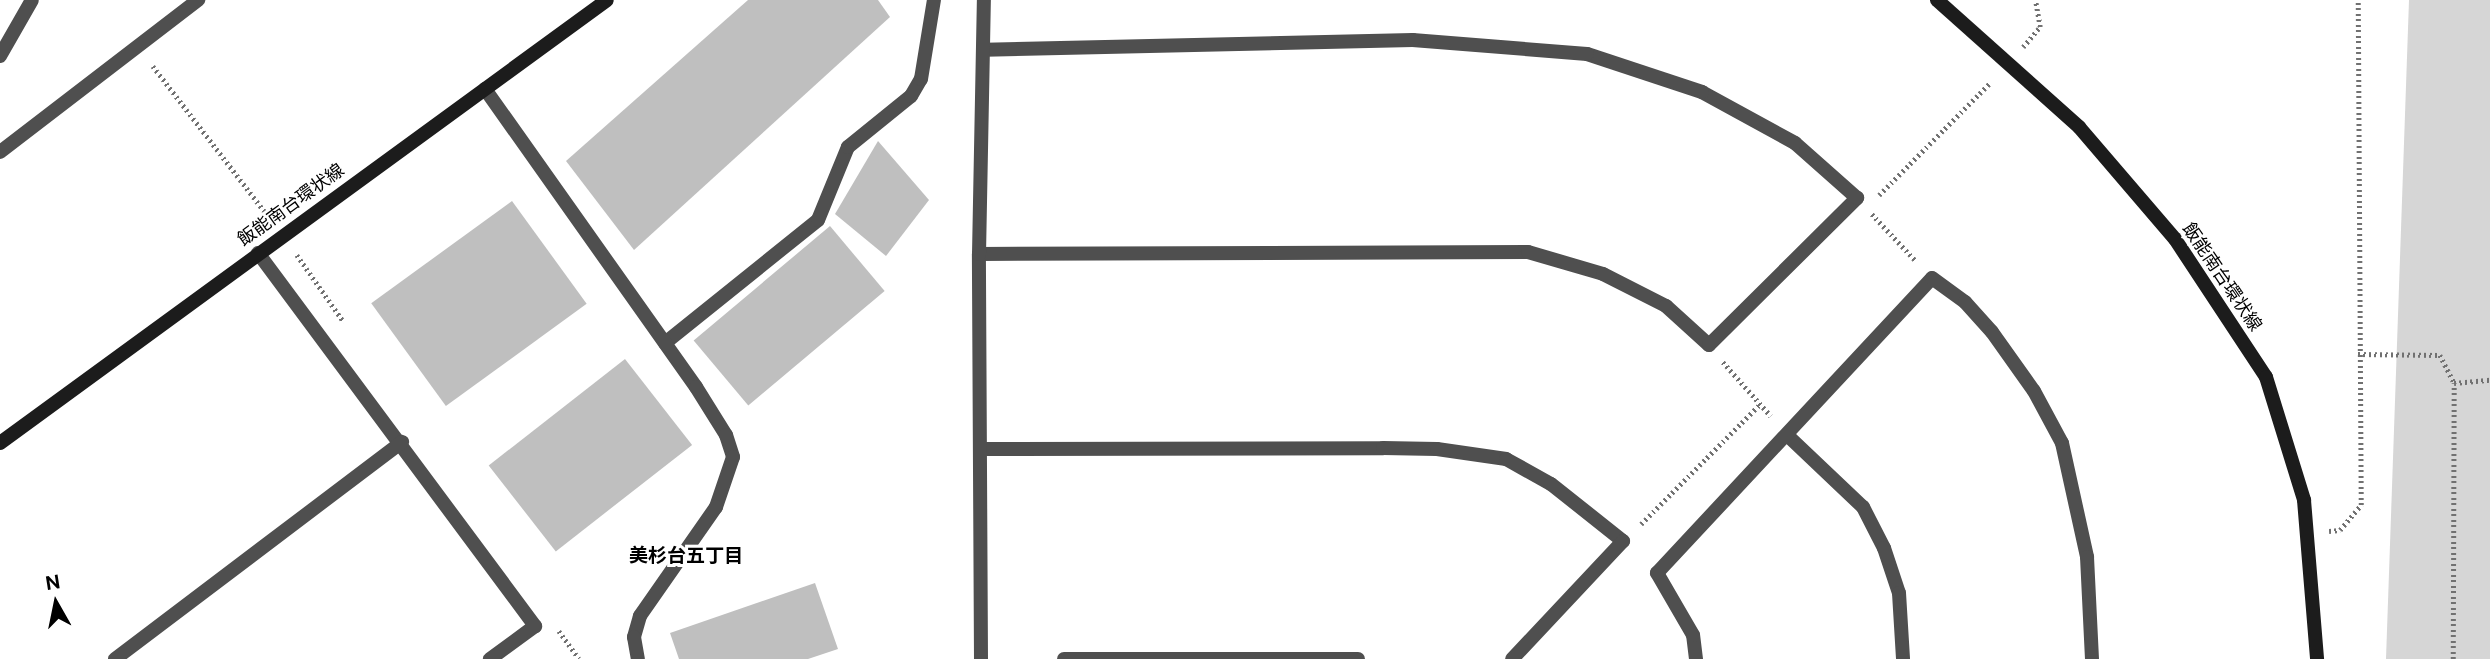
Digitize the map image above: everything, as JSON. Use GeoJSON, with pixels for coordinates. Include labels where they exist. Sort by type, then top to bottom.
{"type":"FeatureCollection","features":[{"type":"Feature","properties":{"kind":"street"},"geometry":{"type":"LineString","coordinates":[[0,56],[32,0]]}},
{"type":"Feature","properties":{"kind":"street"},"geometry":{"type":"LineString","coordinates":[[0,152],[198,0]]}},
{"type":"Feature","properties":{"kind":"street","name":"飯能南台環状線"},"geometry":{"type":"LineString","coordinates":[[0,443],[607,0]]}},
{"type":"Feature","properties":{"kind":"street"},"geometry":{"type":"LineString","coordinates":[[665,343],[818,220],[848,148],[911,96],[922,79],[934,0]]}},
{"type":"Feature","properties":{"kind":"street"},"geometry":{"type":"LineString","coordinates":[[981,659],[979,254],[984,0]]}},
{"type":"Feature","properties":{"kind":"street","name":"飯能南台環状線"},"geometry":{"type":"LineString","coordinates":[[1937,0],[2007,66],[2079,127],[2175,239],[2266,377],[2304,500],[2317,659]]}},
{"type":"Feature","properties":{"kind":"street"},"geometry":{"type":"LineString","coordinates":[[979,254],[1528,252],[1603,274],[1666,306],[1709,345],[1861,203],[1795,143],[1702,92],[1587,54],[1413,40],[985,50]]}},
{"type":"Feature","properties":{"kind":"street"},"geometry":{"type":"LineString","coordinates":[[485,89],[665,343],[726,435],[733,457],[716,507],[640,616],[634,637],[638,659]]}},
{"type":"Feature","properties":{"kind":"street"},"geometry":{"type":"LineString","coordinates":[[258,253],[401,442],[535,626],[490,659]]}},
{"type":"Feature","properties":{"kind":"street"},"geometry":{"type":"LineString","coordinates":[[1696,659],[1693,635],[1657,573],[1932,278],[1965,302],[1992,332],[2034,391],[2062,443],[2087,556],[2092,659]]}},
{"type":"Feature","properties":{"kind":"street"},"geometry":{"type":"LineString","coordinates":[[1787,435],[1863,507],[1879,538],[1899,593],[1903,659]]}},
{"type":"Feature","properties":{"kind":"street"},"geometry":{"type":"LineString","coordinates":[[115,659],[401,442]]}},
{"type":"Feature","properties":{"kind":"street"},"geometry":{"type":"LineString","coordinates":[[981,449],[1383,448],[1506,459],[1551,484],[1623,541],[1513,659]]}},
{"type":"Feature","properties":{"kind":"street"},"geometry":{"type":"LineString","coordinates":[[1064,659],[1358,659]]}},
{"type":"Feature","properties":{"kind":"path"},"geometry":{"type":"LineString","coordinates":[[1932,278],[1861,203],[2007,66],[2040,27],[2035,0]]}},
{"type":"Feature","properties":{"kind":"path"},"geometry":{"type":"LineString","coordinates":[[2307,534],[2340,530],[2361,505],[2358,354],[2358,0]]}},
{"type":"Feature","properties":{"kind":"path"},"geometry":{"type":"LineString","coordinates":[[137,46],[283,234]]}},
{"type":"Feature","properties":{"kind":"path"},"geometry":{"type":"LineString","coordinates":[[1704,340],[1787,435]]}},
{"type":"Feature","properties":{"kind":"path"},"geometry":{"type":"LineString","coordinates":[[2358,354],[2440,355],[2454,383],[2453,659]]}},
{"type":"Feature","properties":{"kind":"path"},"geometry":{"type":"LineString","coordinates":[[2454,383],[2490,380]]}},
{"type":"Feature","properties":{"kind":"path"},"geometry":{"type":"LineString","coordinates":[[1623,541],[1760,404]]}},
{"type":"Feature","properties":{"kind":"shaded area"},"geometry":{"type":"Polygon","coordinates":[[[2409,0],[2490,0],[2490,659],[2386,659],[2409,0]]]}},
{"type":"Feature","properties":{"kind":"building"},"geometry":{"type":"Polygon","coordinates":[[[748,0],[878,0],[890,17],[634,250],[566,161],[748,0]]]}},
{"type":"Feature","properties":{"kind":"building"},"geometry":{"type":"Polygon","coordinates":[[[878,141],[929,200],[886,256],[835,214],[878,141]]]}},
{"type":"Feature","properties":{"kind":"building"},"geometry":{"type":"Polygon","coordinates":[[[512,201],[587,304],[446,406],[371,303],[512,201]]]}},
{"type":"Feature","properties":{"kind":"building"},"geometry":{"type":"Polygon","coordinates":[[[830,226],[885,291],[748,406],[694,340],[830,226]]]}},
{"type":"Feature","properties":{"kind":"building"},"geometry":{"type":"Polygon","coordinates":[[[625,359],[692,445],[556,551],[489,466],[625,359]]]}},
{"type":"Feature","properties":{"kind":"building"},"geometry":{"type":"Polygon","coordinates":[[[815,583],[838,649],[808,659],[679,659],[670,633],[815,583]]]}},
{"type":"Feature","properties":{"kind":"district","name":"美杉台五丁目"},"geometry":{"type":"Point","coordinates":[686,556]}}]}
